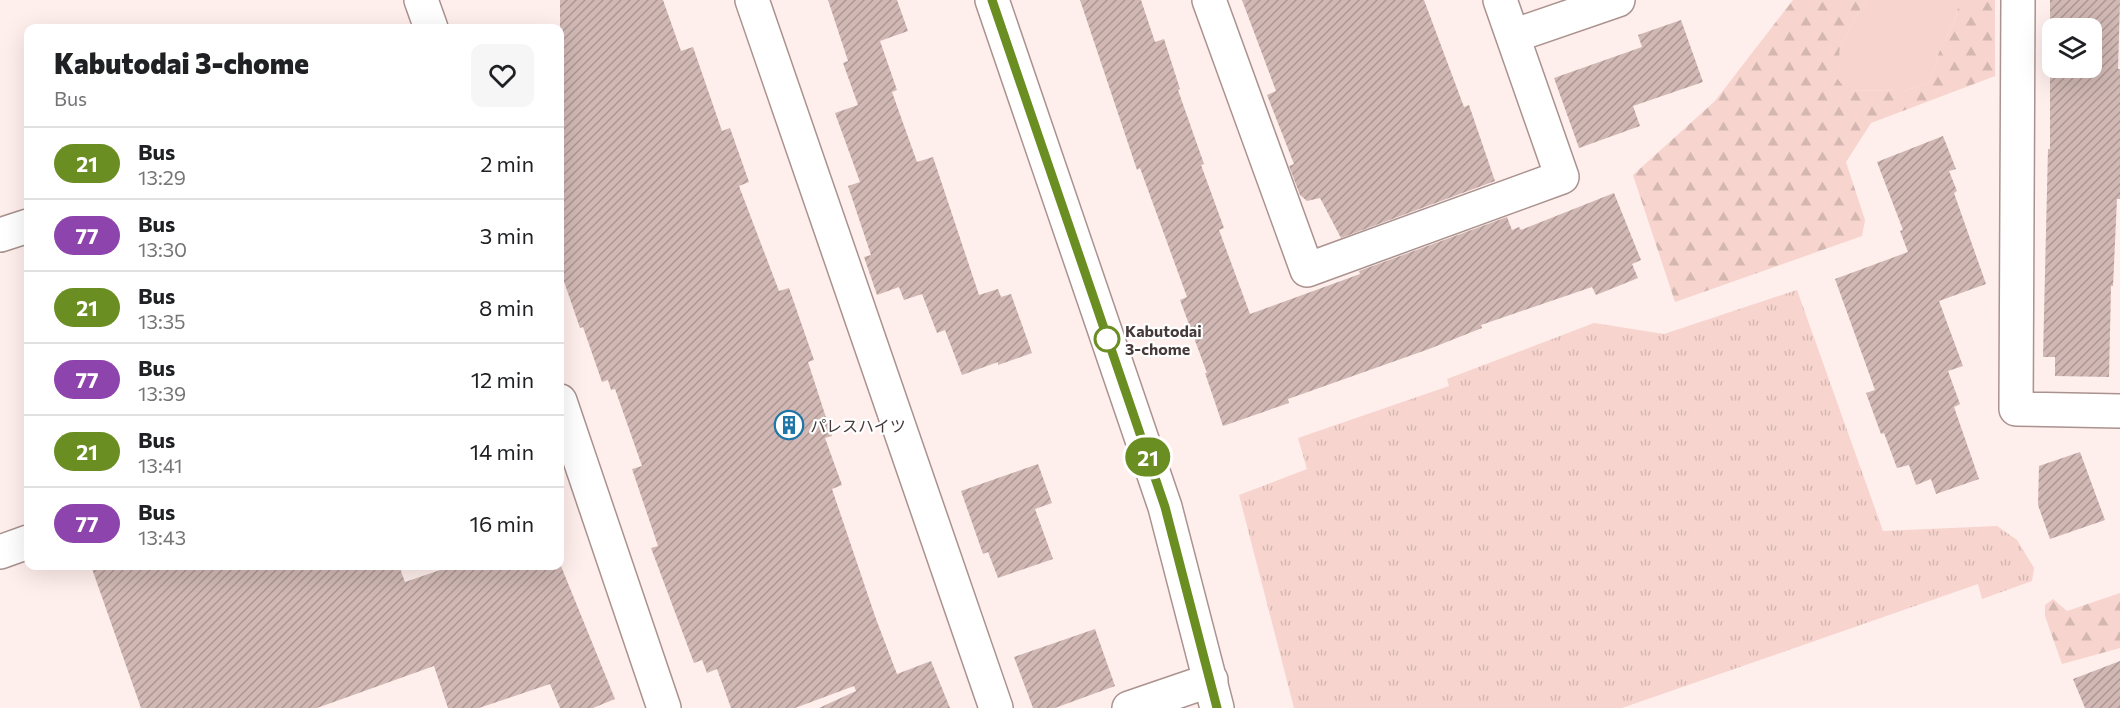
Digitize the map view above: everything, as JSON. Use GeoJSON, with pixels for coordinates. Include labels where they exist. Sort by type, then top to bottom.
{"type":"FeatureCollection","features":[{"type":"Feature","properties":{"kind":"street"},"geometry":{"type":"LineString","coordinates":[[421,0],[430,24]]}},
{"type":"Feature","properties":{"kind":"street"},"geometry":{"type":"LineString","coordinates":[[752,0],[996,708]]}},
{"type":"Feature","properties":{"kind":"street"},"geometry":{"type":"LineString","coordinates":[[992,0],[1165,507],[1214,694],[1129,708]]}},
{"type":"Feature","properties":{"kind":"street"},"geometry":{"type":"LineString","coordinates":[[1209,0],[1307,270],[1562,177],[1500,0]]}},
{"type":"Feature","properties":{"kind":"street"},"geometry":{"type":"LineString","coordinates":[[1513,36],[1618,0]]}},
{"type":"Feature","properties":{"kind":"street"},"geometry":{"type":"LineString","coordinates":[[2018,0],[2016,409],[2120,411]]}},
{"type":"Feature","properties":{"kind":"street"},"geometry":{"type":"LineString","coordinates":[[0,235],[24,227]]}},
{"type":"Feature","properties":{"kind":"street"},"geometry":{"type":"LineString","coordinates":[[564,413],[664,708]]}},
{"type":"Feature","properties":{"kind":"street"},"geometry":{"type":"LineString","coordinates":[[0,552],[24,543]]}},
{"type":"Feature","properties":{"kind":"green space"},"geometry":{"type":"Polygon","coordinates":[[[1793,0],[1866,0],[1840,46],[1837,78],[1846,90],[1903,91],[1930,83],[1938,55],[1957,14],[1958,0],[1995,0],[1995,76],[1871,123],[1846,162],[1865,220],[1862,236],[1675,302],[1633,175],[1715,101],[1793,0]]]}},
{"type":"Feature","properties":{"kind":"green space"},"geometry":{"type":"Polygon","coordinates":[[[1866,0],[1958,0],[1957,14],[1938,55],[1930,83],[1903,91],[1846,90],[1836,78],[1840,46],[1866,0]]]}},
{"type":"Feature","properties":{"kind":"green space"},"geometry":{"type":"Polygon","coordinates":[[[1797,290],[1883,531],[1997,526],[2017,540],[2034,568],[2032,581],[1982,599],[1978,584],[1622,708],[1294,708],[1239,495],[1307,469],[1298,438],[1449,386],[1447,379],[1594,323],[1664,334],[1797,290]]]}},
{"type":"Feature","properties":{"kind":"green space"},"geometry":{"type":"Polygon","coordinates":[[[2120,593],[2120,648],[2062,664],[2045,616],[2045,605],[2053,599],[2067,611],[2120,593]]]}},
{"type":"Feature","properties":{"kind":"building"},"geometry":{"type":"Polygon","coordinates":[[[560,0],[663,0],[681,51],[693,47],[722,131],[730,128],[749,182],[739,186],[779,291],[789,288],[814,360],[808,362],[832,436],[825,438],[842,485],[832,489],[897,674],[931,661],[950,708],[819,708],[856,691],[854,686],[795,708],[731,708],[717,669],[707,673],[702,660],[694,663],[651,548],[658,546],[632,469],[642,466],[615,389],[611,390],[608,380],[602,382],[564,282],[564,24],[560,24],[560,0]]]}},
{"type":"Feature","properties":{"kind":"building"},"geometry":{"type":"Polygon","coordinates":[[[828,0],[897,0],[908,31],[880,41],[897,90],[892,92],[917,162],[933,157],[979,295],[998,289],[1001,297],[1011,294],[1032,353],[962,375],[945,330],[937,333],[922,294],[904,300],[899,287],[877,295],[864,257],[871,255],[848,186],[860,182],[835,113],[858,105],[843,63],[848,61],[828,0]]]}},
{"type":"Feature","properties":{"kind":"building"},"geometry":{"type":"Polygon","coordinates":[[[1080,0],[1141,0],[1155,42],[1164,39],[1180,89],[1178,90],[1204,164],[1201,165],[1224,228],[1219,230],[1250,314],[1507,217],[1512,230],[1519,227],[1521,230],[1614,193],[1641,260],[1632,264],[1638,278],[1596,295],[1592,287],[1481,325],[1482,328],[1429,349],[1288,399],[1289,403],[1223,426],[1205,373],[1207,373],[1180,300],[1187,297],[1140,168],[1137,170],[1080,0]]]}},
{"type":"Feature","properties":{"kind":"building"},"geometry":{"type":"Polygon","coordinates":[[[1242,0],[1424,0],[1464,107],[1469,105],[1495,181],[1341,238],[1320,198],[1307,201],[1300,195],[1289,166],[1294,164],[1267,95],[1276,91],[1242,0]]]}},
{"type":"Feature","properties":{"kind":"building"},"geometry":{"type":"Polygon","coordinates":[[[2050,0],[2120,0],[2118,69],[2120,69],[2120,199],[2117,199],[2113,286],[2111,286],[2109,377],[2055,376],[2055,357],[2043,357],[2048,149],[2050,149],[2050,78],[2102,78],[2102,18],[2050,18],[2050,0]]]}},
{"type":"Feature","properties":{"kind":"building"},"geometry":{"type":"Polygon","coordinates":[[[1681,20],[1703,82],[1633,106],[1640,126],[1579,148],[1554,78],[1642,47],[1638,35],[1681,20]]]}},
{"type":"Feature","properties":{"kind":"building"},"geometry":{"type":"Polygon","coordinates":[[[1943,136],[1956,169],[1949,171],[1957,191],[1954,193],[1986,284],[1939,301],[1963,366],[1948,371],[1960,404],[1954,407],[1979,479],[1936,494],[1931,479],[1916,485],[1909,465],[1897,468],[1884,433],[1881,434],[1866,393],[1875,390],[1835,279],[1908,252],[1900,231],[1903,230],[1877,162],[1943,136]]]}},
{"type":"Feature","properties":{"kind":"building"},"geometry":{"type":"Polygon","coordinates":[[[2080,452],[2105,520],[2050,539],[2038,505],[2039,466],[2080,452]]]}},
{"type":"Feature","properties":{"kind":"building"},"geometry":{"type":"Polygon","coordinates":[[[1038,464],[1052,503],[1035,509],[1053,559],[998,578],[988,552],[983,554],[961,491],[1038,464]]]}},
{"type":"Feature","properties":{"kind":"building"},"geometry":{"type":"Polygon","coordinates":[[[92,570],[400,570],[405,582],[440,570],[563,570],[615,699],[593,708],[560,708],[550,684],[479,708],[448,708],[434,666],[317,708],[141,708],[92,570]]]}},
{"type":"Feature","properties":{"kind":"building"},"geometry":{"type":"Polygon","coordinates":[[[1095,629],[1115,686],[1055,708],[1033,708],[1014,657],[1095,629]]]}},
{"type":"Feature","properties":{"kind":"building"},"geometry":{"type":"Polygon","coordinates":[[[2120,661],[2120,708],[2085,708],[2073,679],[2120,661]]]}},
{"type":"Feature","properties":{"kind":"bus line","name":"21"},"geometry":{"type":"LineString","coordinates":[[992,0],[1165,507],[1217,708]]}},
{"type":"Feature","properties":{"kind":"place","name":"Kabutodai 3-chome"},"geometry":{"type":"Point","coordinates":[1107,339]}},
{"type":"Feature","properties":{"kind":"place","name":"パレスハイツ"},"geometry":{"type":"Point","coordinates":[789,425]}}]}
